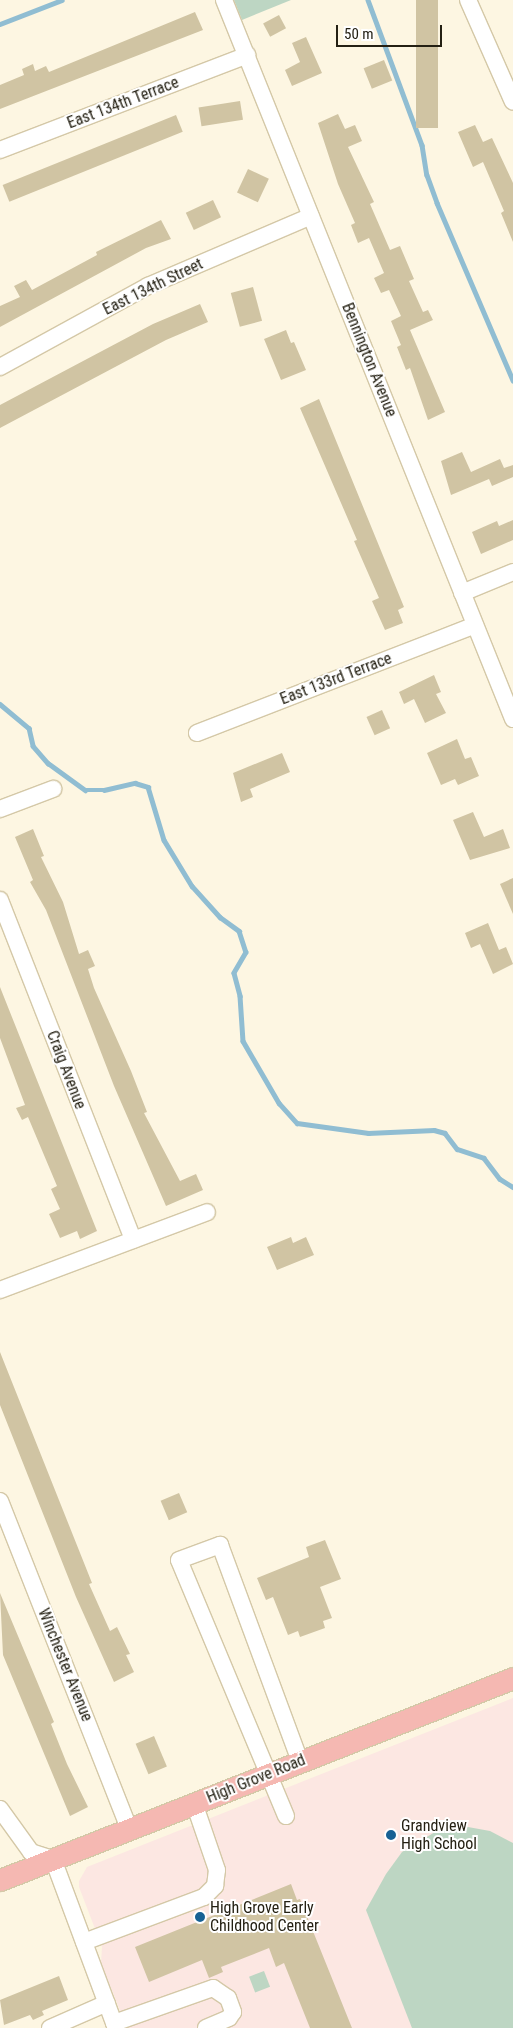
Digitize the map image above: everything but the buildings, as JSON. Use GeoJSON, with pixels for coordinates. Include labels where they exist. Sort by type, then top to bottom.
{"type":"FeatureCollection","features":[{"type":"Feature","properties":{"kind":"main road","name":"High Grove Road"},"geometry":{"type":"LineString","coordinates":[[0,1880],[300,1761],[511,1684]]}},
{"type":"Feature","properties":{"kind":"street","name":"Bennington Avenue"},"geometry":{"type":"LineString","coordinates":[[224,0],[513,719]]}},
{"type":"Feature","properties":{"kind":"street"},"geometry":{"type":"LineString","coordinates":[[468,0],[513,102]]}},
{"type":"Feature","properties":{"kind":"street","name":"East 134th Terrace"},"geometry":{"type":"LineString","coordinates":[[0,150],[247,55]]}},
{"type":"Feature","properties":{"kind":"street","name":"East 134th Street"},"geometry":{"type":"LineString","coordinates":[[0,367],[148,286],[311,216]]}},
{"type":"Feature","properties":{"kind":"street"},"geometry":{"type":"LineString","coordinates":[[462,594],[513,572]]}},
{"type":"Feature","properties":{"kind":"street","name":"East 133rd Terrace"},"geometry":{"type":"LineString","coordinates":[[197,733],[475,625]]}},
{"type":"Feature","properties":{"kind":"street"},"geometry":{"type":"LineString","coordinates":[[0,809],[53,789]]}},
{"type":"Feature","properties":{"kind":"street","name":"Craig Avenue"},"geometry":{"type":"LineString","coordinates":[[0,900],[133,1240]]}},
{"type":"Feature","properties":{"kind":"street"},"geometry":{"type":"LineString","coordinates":[[0,1290],[207,1212]]}},
{"type":"Feature","properties":{"kind":"street","name":"Winchester Avenue"},"geometry":{"type":"LineString","coordinates":[[0,1501],[129,1829]]}},
{"type":"Feature","properties":{"kind":"street"},"geometry":{"type":"LineString","coordinates":[[286,1816],[267,1775],[178,1560],[220,1546],[300,1761]]}},
{"type":"Feature","properties":{"kind":"street"},"geometry":{"type":"LineString","coordinates":[[84,1942],[204,1897],[214,1886],[217,1870],[194,1804]]}},
{"type":"Feature","properties":{"kind":"street"},"geometry":{"type":"LineString","coordinates":[[0,1809],[31,1852],[53,1859],[115,2025],[213,1988],[228,1998],[233,2012],[229,2018],[206,2028]]}},
{"type":"Feature","properties":{"kind":"street"},"geometry":{"type":"LineString","coordinates":[[50,2028],[107,2003]]}},
{"type":"Feature","properties":{"kind":"shaded area"},"geometry":{"type":"Polygon","coordinates":[[[513,1698],[513,2028],[127,2028],[101,1963],[102,1947],[79,1887],[79,1881],[87,1867],[513,1698]]]}},
{"type":"Feature","properties":{"kind":"green space"},"geometry":{"type":"Polygon","coordinates":[[[234,0],[291,0],[242,20],[234,0]]]}},
{"type":"Feature","properties":{"kind":"green space"},"geometry":{"type":"Polygon","coordinates":[[[468,1827],[490,1831],[513,1843],[513,2028],[412,2028],[366,1910],[386,1874],[402,1852],[435,1832],[468,1827]]]}},
{"type":"Feature","properties":{"kind":"green space"},"geometry":{"type":"Polygon","coordinates":[[[264,1971],[270,1987],[255,1993],[249,1977],[264,1971]]]}},
{"type":"Feature","properties":{"kind":"waterway"},"geometry":{"type":"LineString","coordinates":[[0,24],[62,0]]}},
{"type":"Feature","properties":{"kind":"waterway"},"geometry":{"type":"LineString","coordinates":[[368,0],[422,145],[427,175],[437,203],[513,380]]}},
{"type":"Feature","properties":{"kind":"waterway"},"geometry":{"type":"LineString","coordinates":[[0,704],[29,728],[33,746],[48,763],[85,790],[104,790],[135,783],[148,787],[164,840],[192,886],[220,917],[239,931],[246,952],[234,973],[240,996],[243,1041],[279,1103],[297,1123],[368,1133],[434,1130],[445,1133],[457,1149],[484,1158],[500,1179],[513,1187]]}},
{"type":"Feature","properties":{"kind":"place","name":"Grandview High School"},"geometry":{"type":"Point","coordinates":[391,1835]}},
{"type":"Feature","properties":{"kind":"place","name":"High Grove Early Childhood Center"},"geometry":{"type":"Point","coordinates":[200,1917]}}]}
